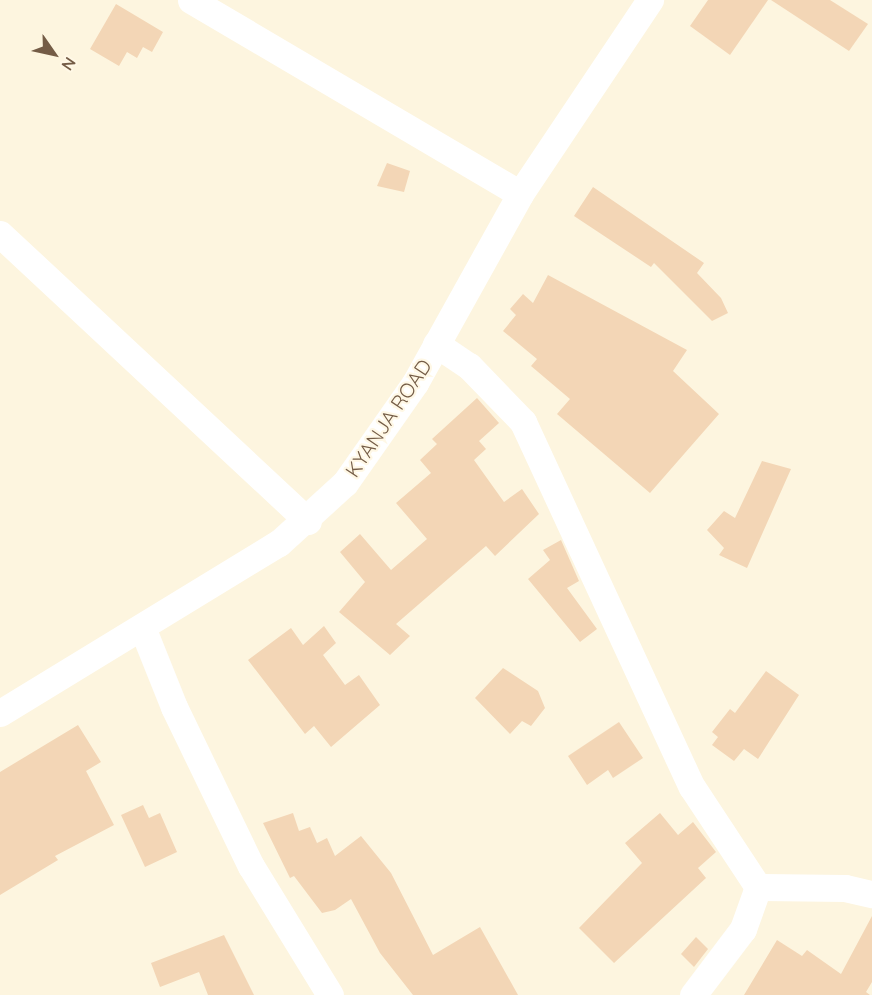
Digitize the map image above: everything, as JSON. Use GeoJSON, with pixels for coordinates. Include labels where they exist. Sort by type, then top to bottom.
{"type":"FeatureCollection","features":[{"type":"Feature","properties":{"kind":"street"},"geometry":{"type":"LineString","coordinates":[[191,0],[520,194]]}},
{"type":"Feature","properties":{"kind":"street","name":"KYANJA ROAD"},"geometry":{"type":"LineString","coordinates":[[0,713],[142,627],[308,521],[345,483],[380,437],[436,344],[520,194],[650,0]]}},
{"type":"Feature","properties":{"kind":"street"},"geometry":{"type":"LineString","coordinates":[[0,234],[308,521]]}},
{"type":"Feature","properties":{"kind":"street"},"geometry":{"type":"LineString","coordinates":[[436,344],[469,366],[523,422],[687,777],[758,887]]}},
{"type":"Feature","properties":{"kind":"street"},"geometry":{"type":"LineString","coordinates":[[142,627],[174,707],[251,866],[330,995]]}},
{"type":"Feature","properties":{"kind":"street"},"geometry":{"type":"LineString","coordinates":[[758,887],[846,888],[872,894]]}},
{"type":"Feature","properties":{"kind":"street"},"geometry":{"type":"LineString","coordinates":[[693,995],[743,929],[758,887]]}},
{"type":"Feature","properties":{"kind":"building"},"geometry":{"type":"Polygon","coordinates":[[[708,0],[768,0],[730,55],[690,26],[708,0]]]}},
{"type":"Feature","properties":{"kind":"building"},"geometry":{"type":"Polygon","coordinates":[[[771,0],[830,0],[868,24],[849,51],[771,0]]]}},
{"type":"Feature","properties":{"kind":"building"},"geometry":{"type":"Polygon","coordinates":[[[116,4],[163,32],[152,52],[143,47],[137,58],[127,52],[119,66],[90,49],[116,4]]]}},
{"type":"Feature","properties":{"kind":"building"},"geometry":{"type":"Polygon","coordinates":[[[387,163],[410,171],[404,192],[377,186],[387,163]]]}},
{"type":"Feature","properties":{"kind":"building"},"geometry":{"type":"Polygon","coordinates":[[[593,187],[704,263],[697,273],[721,298],[728,313],[712,321],[654,263],[651,267],[574,216],[593,187]]]}},
{"type":"Feature","properties":{"kind":"building"},"geometry":{"type":"Polygon","coordinates":[[[548,275],[687,350],[673,371],[719,414],[650,493],[557,414],[570,399],[531,366],[537,359],[503,331],[516,315],[510,309],[523,294],[533,303],[548,275]]]}},
{"type":"Feature","properties":{"kind":"building"},"geometry":{"type":"Polygon","coordinates":[[[477,398],[499,423],[479,441],[486,449],[474,460],[504,502],[522,489],[539,514],[495,556],[486,546],[396,624],[410,636],[390,655],[339,612],[365,582],[340,552],[360,534],[391,570],[427,539],[396,503],[431,473],[420,460],[437,444],[432,439],[477,398]]]}},
{"type":"Feature","properties":{"kind":"building"},"geometry":{"type":"Polygon","coordinates":[[[762,461],[791,469],[747,568],[719,555],[724,548],[707,530],[724,511],[735,518],[762,461]]]}},
{"type":"Feature","properties":{"kind":"building"},"geometry":{"type":"Polygon","coordinates":[[[561,540],[579,581],[567,588],[597,629],[580,642],[528,579],[550,560],[543,550],[561,540]]]}},
{"type":"Feature","properties":{"kind":"building"},"geometry":{"type":"Polygon","coordinates":[[[324,626],[336,643],[323,655],[345,685],[359,675],[380,705],[331,747],[314,726],[305,734],[248,660],[291,628],[303,645],[324,626]]]}},
{"type":"Feature","properties":{"kind":"building"},"geometry":{"type":"Polygon","coordinates":[[[503,668],[538,691],[545,708],[531,726],[522,721],[510,734],[475,698],[503,668]]]}},
{"type":"Feature","properties":{"kind":"building"},"geometry":{"type":"Polygon","coordinates":[[[766,671],[799,695],[758,759],[744,749],[734,761],[712,745],[718,737],[712,732],[730,709],[735,713],[766,671]]]}},
{"type":"Feature","properties":{"kind":"building"},"geometry":{"type":"Polygon","coordinates":[[[619,722],[643,758],[613,778],[608,770],[587,785],[568,756],[619,722]]]}},
{"type":"Feature","properties":{"kind":"building"},"geometry":{"type":"Polygon","coordinates":[[[78,725],[101,762],[86,771],[114,825],[55,856],[58,860],[0,895],[0,772],[78,725]]]}},
{"type":"Feature","properties":{"kind":"building"},"geometry":{"type":"Polygon","coordinates":[[[143,805],[149,818],[160,813],[177,852],[145,867],[121,815],[143,805]]]}},
{"type":"Feature","properties":{"kind":"building"},"geometry":{"type":"Polygon","coordinates":[[[293,813],[299,831],[310,827],[317,843],[327,838],[335,856],[361,836],[391,873],[433,955],[480,927],[518,995],[413,995],[380,953],[351,899],[335,910],[322,913],[294,876],[290,878],[263,823],[293,813]]]}},
{"type":"Feature","properties":{"kind":"building"},"geometry":{"type":"Polygon","coordinates":[[[660,813],[678,835],[693,822],[716,852],[698,868],[706,878],[614,963],[579,928],[642,863],[625,843],[660,813]]]}},
{"type":"Feature","properties":{"kind":"building"},"geometry":{"type":"Polygon","coordinates":[[[872,916],[872,982],[866,992],[870,995],[744,995],[777,940],[802,956],[807,950],[841,974],[872,916]]]}},
{"type":"Feature","properties":{"kind":"building"},"geometry":{"type":"Polygon","coordinates":[[[224,935],[254,995],[208,995],[199,972],[160,987],[151,963],[224,935]]]}},
{"type":"Feature","properties":{"kind":"building"},"geometry":{"type":"Polygon","coordinates":[[[696,937],[708,949],[694,967],[681,954],[696,937]]]}}]}
